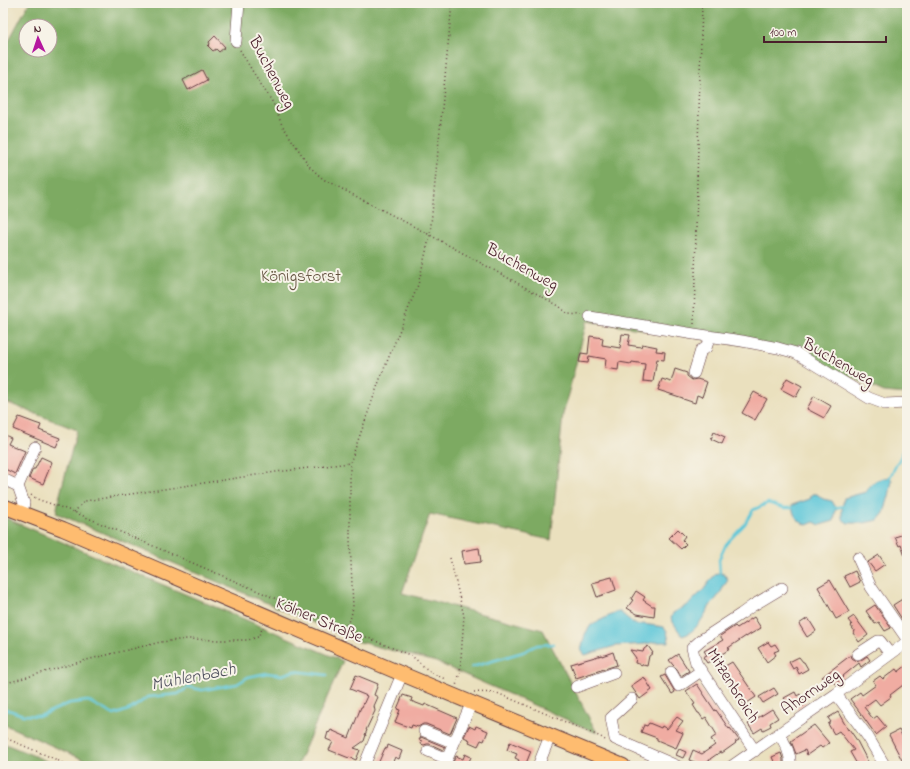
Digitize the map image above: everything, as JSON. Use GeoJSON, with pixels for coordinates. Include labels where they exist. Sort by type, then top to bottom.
{"type":"FeatureCollection","features":[{"type":"Feature","properties":{"kind":"main road","name":"Kölner Straße"},"geometry":{"type":"LineString","coordinates":[[3,506],[63,529],[402,674],[452,688],[550,736],[623,766]]}},
{"type":"Feature","properties":{"kind":"street","name":"Buchenweg"},"geometry":{"type":"LineString","coordinates":[[236,41],[238,3]]}},
{"type":"Feature","properties":{"kind":"street","name":"Buchenweg"},"geometry":{"type":"LineString","coordinates":[[590,317],[778,348],[796,353],[870,398],[885,404],[907,403]]}},
{"type":"Feature","properties":{"kind":"street"},"geometry":{"type":"LineString","coordinates":[[694,373],[701,350],[706,348],[710,336]]}},
{"type":"Feature","properties":{"kind":"street"},"geometry":{"type":"LineString","coordinates":[[22,513],[24,503],[18,486],[35,447]]}},
{"type":"Feature","properties":{"kind":"street"},"geometry":{"type":"LineString","coordinates":[[3,479],[18,486]]}},
{"type":"Feature","properties":{"kind":"street"},"geometry":{"type":"LineString","coordinates":[[858,558],[871,587],[907,641]]}},
{"type":"Feature","properties":{"kind":"street","name":"Mitzenbroich"},"geometry":{"type":"LineString","coordinates":[[755,751],[696,663],[692,648],[701,640],[752,606],[782,588]]}},
{"type":"Feature","properties":{"kind":"street"},"geometry":{"type":"LineString","coordinates":[[858,654],[880,641],[890,654]]}},
{"type":"Feature","properties":{"kind":"street","name":"Ahornweg"},"geometry":{"type":"LineString","coordinates":[[732,766],[836,694],[907,641]]}},
{"type":"Feature","properties":{"kind":"street"},"geometry":{"type":"LineString","coordinates":[[671,672],[679,686],[701,671]]}},
{"type":"Feature","properties":{"kind":"street"},"geometry":{"type":"LineString","coordinates":[[576,687],[614,673]]}},
{"type":"Feature","properties":{"kind":"street"},"geometry":{"type":"LineString","coordinates":[[364,766],[402,674]]}},
{"type":"Feature","properties":{"kind":"street"},"geometry":{"type":"LineString","coordinates":[[836,694],[868,737],[885,766]]}},
{"type":"Feature","properties":{"kind":"street"},"geometry":{"type":"LineString","coordinates":[[428,751],[447,759],[455,747],[473,699]]}},
{"type":"Feature","properties":{"kind":"street"},"geometry":{"type":"LineString","coordinates":[[632,699],[611,718],[612,741],[677,766]]}},
{"type":"Feature","properties":{"kind":"street"},"geometry":{"type":"LineString","coordinates":[[424,731],[455,747]]}},
{"type":"Feature","properties":{"kind":"street"},"geometry":{"type":"LineString","coordinates":[[779,734],[786,746],[790,766]]}},
{"type":"Feature","properties":{"kind":"street"},"geometry":{"type":"LineString","coordinates":[[538,766],[550,736]]}},
{"type":"Feature","properties":{"kind":"path"},"geometry":{"type":"LineString","coordinates":[[344,628],[351,618],[353,607],[350,540],[350,463],[380,378],[418,285],[430,235],[452,3]]}},
{"type":"Feature","properties":{"kind":"path"},"geometry":{"type":"LineString","coordinates":[[694,334],[702,3]]}},
{"type":"Feature","properties":{"kind":"path","name":"Buchenweg"},"geometry":{"type":"LineString","coordinates":[[236,41],[253,72],[273,103],[282,125],[310,167],[323,179],[430,235],[559,306],[568,314],[581,314],[590,317]]}},
{"type":"Feature","properties":{"kind":"path"},"geometry":{"type":"LineString","coordinates":[[74,512],[85,500],[276,472],[350,463]]}},
{"type":"Feature","properties":{"kind":"path"},"geometry":{"type":"LineString","coordinates":[[18,486],[37,499],[74,512],[412,656],[430,672],[452,688],[460,672],[464,616],[450,558]]}},
{"type":"Feature","properties":{"kind":"path"},"geometry":{"type":"LineString","coordinates":[[3,684],[90,659],[161,642],[187,639],[248,640],[258,636],[264,625]]}},
{"type":"Feature","properties":{"kind":"path"},"geometry":{"type":"LineString","coordinates":[[473,699],[497,693],[601,738],[612,741]]}},
{"type":"Feature","properties":{"kind":"path"},"geometry":{"type":"LineString","coordinates":[[3,737],[68,766]]}},
{"type":"Feature","properties":{"kind":"green space","name":"Königsforst"},"geometry":{"type":"Polygon","coordinates":[[[29,3],[907,3],[907,394],[884,392],[794,352],[587,321],[563,414],[551,540],[430,514],[402,593],[543,630],[597,733],[436,662],[356,641],[56,513],[77,430],[3,401],[3,51],[18,23],[18,58],[58,58],[58,18],[21,18],[29,3]]]}},
{"type":"Feature","properties":{"kind":"green space"},"geometry":{"type":"Polygon","coordinates":[[[3,517],[343,661],[297,766],[98,766],[3,724],[3,517]]]}},
{"type":"Feature","properties":{"kind":"green space"},"geometry":{"type":"Polygon","coordinates":[[[3,743],[59,766],[3,766],[3,743]]]}},
{"type":"Feature","properties":{"kind":"water"},"geometry":{"type":"Polygon","coordinates":[[[890,477],[892,481],[889,496],[884,513],[878,520],[864,523],[848,523],[842,519],[844,498],[866,492],[875,481],[890,477]]]}},
{"type":"Feature","properties":{"kind":"water"},"geometry":{"type":"Polygon","coordinates":[[[812,494],[817,494],[823,499],[832,501],[836,508],[834,521],[820,525],[814,522],[807,525],[796,518],[792,505],[810,499],[812,494]]]}},
{"type":"Feature","properties":{"kind":"water"},"geometry":{"type":"Polygon","coordinates":[[[717,573],[724,574],[728,580],[699,624],[691,632],[682,636],[671,619],[673,613],[689,604],[717,573]]]}},
{"type":"Feature","properties":{"kind":"water"},"geometry":{"type":"Polygon","coordinates":[[[617,612],[620,612],[637,625],[643,624],[664,627],[667,631],[669,642],[615,646],[585,655],[581,650],[585,634],[591,625],[617,612]]]}},
{"type":"Feature","properties":{"kind":"building"},"geometry":{"type":"Polygon","coordinates":[[[215,36],[225,47],[219,52],[216,49],[213,51],[208,46],[210,44],[209,42],[215,36]]]}},
{"type":"Feature","properties":{"kind":"building"},"geometry":{"type":"Polygon","coordinates":[[[202,70],[207,80],[188,90],[183,80],[202,70]]]}},
{"type":"Feature","properties":{"kind":"building"},"geometry":{"type":"Polygon","coordinates":[[[622,334],[630,335],[628,345],[641,347],[642,344],[657,347],[656,351],[665,352],[664,360],[657,359],[653,382],[643,381],[645,364],[619,362],[618,370],[605,368],[606,359],[589,356],[588,363],[579,362],[581,353],[588,354],[590,336],[603,338],[602,345],[620,348],[622,334]]]}},
{"type":"Feature","properties":{"kind":"building"},"geometry":{"type":"Polygon","coordinates":[[[675,369],[687,373],[687,376],[692,380],[697,379],[707,382],[702,397],[697,395],[695,403],[658,390],[662,379],[671,382],[675,369]]]}},
{"type":"Feature","properties":{"kind":"building"},"geometry":{"type":"Polygon","coordinates":[[[787,378],[802,386],[796,397],[781,389],[787,378]]]}},
{"type":"Feature","properties":{"kind":"building"},"geometry":{"type":"Polygon","coordinates":[[[754,392],[767,399],[755,420],[742,413],[754,392]]]}},
{"type":"Feature","properties":{"kind":"building"},"geometry":{"type":"Polygon","coordinates":[[[814,396],[831,406],[824,418],[807,409],[814,396]]]}},
{"type":"Feature","properties":{"kind":"building"},"geometry":{"type":"Polygon","coordinates":[[[19,417],[41,425],[39,430],[60,438],[56,447],[13,429],[19,417]]]}},
{"type":"Feature","properties":{"kind":"building"},"geometry":{"type":"Polygon","coordinates":[[[714,432],[725,437],[722,444],[711,439],[714,432]]]}},
{"type":"Feature","properties":{"kind":"building"},"geometry":{"type":"Polygon","coordinates":[[[3,434],[11,438],[8,444],[25,451],[15,474],[3,468],[3,434]]]}},
{"type":"Feature","properties":{"kind":"building"},"geometry":{"type":"Polygon","coordinates":[[[41,457],[52,462],[43,484],[29,478],[41,457]]]}},
{"type":"Feature","properties":{"kind":"building"},"geometry":{"type":"Polygon","coordinates":[[[678,529],[685,536],[682,540],[686,544],[681,549],[669,538],[678,529]]]}},
{"type":"Feature","properties":{"kind":"building"},"geometry":{"type":"Polygon","coordinates":[[[907,533],[906,559],[901,545],[899,546],[895,537],[907,533]]]}},
{"type":"Feature","properties":{"kind":"building"},"geometry":{"type":"Polygon","coordinates":[[[479,548],[481,562],[464,564],[462,551],[479,548]]]}},
{"type":"Feature","properties":{"kind":"building"},"geometry":{"type":"Polygon","coordinates":[[[879,555],[885,564],[875,571],[868,562],[879,555]]]}},
{"type":"Feature","properties":{"kind":"building"},"geometry":{"type":"Polygon","coordinates":[[[855,571],[860,582],[850,587],[844,576],[855,571]]]}},
{"type":"Feature","properties":{"kind":"building"},"geometry":{"type":"Polygon","coordinates":[[[612,577],[616,590],[597,597],[592,583],[612,577]]]}},
{"type":"Feature","properties":{"kind":"building"},"geometry":{"type":"Polygon","coordinates":[[[830,580],[849,612],[836,619],[818,587],[830,580]]]}},
{"type":"Feature","properties":{"kind":"building"},"geometry":{"type":"Polygon","coordinates":[[[636,591],[645,597],[643,600],[652,606],[655,606],[654,617],[637,614],[627,608],[633,600],[631,599],[636,591]]]}},
{"type":"Feature","properties":{"kind":"building"},"geometry":{"type":"Polygon","coordinates":[[[904,598],[907,602],[907,627],[893,605],[904,598]]]}},
{"type":"Feature","properties":{"kind":"building"},"geometry":{"type":"Polygon","coordinates":[[[875,605],[891,628],[885,631],[879,622],[875,624],[866,611],[875,605]]]}},
{"type":"Feature","properties":{"kind":"building"},"geometry":{"type":"Polygon","coordinates":[[[854,616],[868,635],[859,642],[853,633],[855,632],[851,626],[852,625],[848,620],[854,616]]]}},
{"type":"Feature","properties":{"kind":"building"},"geometry":{"type":"Polygon","coordinates":[[[754,617],[761,628],[746,636],[728,648],[730,649],[707,663],[703,657],[707,655],[704,651],[723,640],[720,636],[735,626],[737,628],[754,617]]]}},
{"type":"Feature","properties":{"kind":"building"},"geometry":{"type":"Polygon","coordinates":[[[808,618],[816,631],[807,637],[799,624],[808,618]]]}},
{"type":"Feature","properties":{"kind":"building"},"geometry":{"type":"Polygon","coordinates":[[[768,642],[771,646],[775,644],[779,650],[774,652],[776,655],[767,662],[758,648],[768,642]]]}},
{"type":"Feature","properties":{"kind":"building"},"geometry":{"type":"Polygon","coordinates":[[[648,646],[653,653],[649,656],[647,666],[635,663],[636,658],[630,650],[643,652],[648,646]]]}},
{"type":"Feature","properties":{"kind":"building"},"geometry":{"type":"Polygon","coordinates":[[[613,652],[617,665],[576,678],[571,664],[613,652]]]}},
{"type":"Feature","properties":{"kind":"building"},"geometry":{"type":"Polygon","coordinates":[[[678,654],[689,671],[681,676],[669,660],[678,654]]]}},
{"type":"Feature","properties":{"kind":"building"},"geometry":{"type":"Polygon","coordinates":[[[851,655],[855,660],[859,661],[867,656],[870,660],[861,667],[859,663],[835,684],[832,680],[827,683],[822,677],[851,655]]]}},
{"type":"Feature","properties":{"kind":"building"},"geometry":{"type":"Polygon","coordinates":[[[799,657],[808,669],[799,674],[796,667],[793,669],[789,662],[799,657]]]}},
{"type":"Feature","properties":{"kind":"building"},"geometry":{"type":"Polygon","coordinates":[[[732,662],[756,697],[744,705],[722,668],[732,662]]]}},
{"type":"Feature","properties":{"kind":"building"},"geometry":{"type":"Polygon","coordinates":[[[907,665],[907,682],[880,705],[875,699],[864,707],[873,719],[877,716],[886,727],[876,735],[850,699],[860,692],[862,695],[876,685],[873,681],[880,676],[883,679],[896,669],[898,672],[907,665]]]}},
{"type":"Feature","properties":{"kind":"building"},"geometry":{"type":"Polygon","coordinates":[[[356,675],[378,684],[374,695],[378,697],[374,706],[375,711],[366,730],[364,741],[354,748],[360,750],[356,760],[329,750],[333,742],[326,739],[328,732],[329,733],[331,730],[349,738],[367,696],[350,689],[356,675]]]}},
{"type":"Feature","properties":{"kind":"building"},"geometry":{"type":"Polygon","coordinates":[[[665,675],[675,692],[672,694],[661,677],[665,675]]]}},
{"type":"Feature","properties":{"kind":"building"},"geometry":{"type":"Polygon","coordinates":[[[644,677],[652,690],[640,699],[631,686],[644,677]]]}},
{"type":"Feature","properties":{"kind":"building"},"geometry":{"type":"Polygon","coordinates":[[[697,684],[715,711],[716,710],[729,729],[730,728],[739,740],[722,753],[720,752],[710,759],[705,766],[689,760],[693,750],[702,754],[715,745],[711,739],[717,735],[706,717],[703,719],[698,713],[693,705],[695,704],[686,691],[697,684]]]}},
{"type":"Feature","properties":{"kind":"building"},"geometry":{"type":"Polygon","coordinates":[[[774,688],[778,694],[763,703],[759,697],[774,688]]]}},
{"type":"Feature","properties":{"kind":"building"},"geometry":{"type":"Polygon","coordinates":[[[795,692],[797,696],[800,694],[806,704],[797,709],[792,701],[788,704],[784,698],[795,692]]]}},
{"type":"Feature","properties":{"kind":"building"},"geometry":{"type":"Polygon","coordinates":[[[403,695],[412,698],[411,701],[424,706],[425,704],[457,718],[450,734],[426,724],[418,727],[412,725],[411,728],[395,722],[400,710],[397,709],[403,695]]]}},
{"type":"Feature","properties":{"kind":"building"},"geometry":{"type":"Polygon","coordinates":[[[772,709],[778,718],[770,723],[771,726],[763,730],[762,728],[754,733],[748,724],[772,709]]]}},
{"type":"Feature","properties":{"kind":"building"},"geometry":{"type":"Polygon","coordinates":[[[838,712],[848,730],[849,729],[856,739],[869,764],[858,766],[850,752],[854,750],[839,731],[834,734],[828,724],[831,722],[828,718],[838,712]]]}},
{"type":"Feature","properties":{"kind":"building"},"geometry":{"type":"Polygon","coordinates":[[[677,717],[683,721],[676,730],[683,733],[676,748],[641,732],[644,725],[647,726],[649,723],[661,728],[662,726],[667,729],[677,717]]]}},
{"type":"Feature","properties":{"kind":"building"},"geometry":{"type":"Polygon","coordinates":[[[814,725],[829,743],[822,748],[820,746],[807,755],[805,750],[796,754],[791,741],[814,725]]]}},
{"type":"Feature","properties":{"kind":"building"},"geometry":{"type":"Polygon","coordinates":[[[469,726],[475,729],[476,726],[488,731],[484,741],[481,740],[478,746],[469,742],[470,740],[464,737],[469,726]]]}},
{"type":"Feature","properties":{"kind":"building"},"geometry":{"type":"Polygon","coordinates":[[[899,730],[907,745],[907,766],[905,766],[889,735],[899,730]]]}},
{"type":"Feature","properties":{"kind":"building"},"geometry":{"type":"Polygon","coordinates":[[[421,737],[445,747],[443,750],[430,744],[421,744],[422,741],[419,740],[421,737]]]}},
{"type":"Feature","properties":{"kind":"building"},"geometry":{"type":"Polygon","coordinates":[[[510,742],[531,751],[525,766],[516,766],[519,760],[515,758],[517,754],[507,750],[510,742]]]}},
{"type":"Feature","properties":{"kind":"building"},"geometry":{"type":"Polygon","coordinates":[[[388,745],[402,751],[399,759],[395,757],[391,766],[377,766],[385,748],[387,749],[388,745]]]}},
{"type":"Feature","properties":{"kind":"building"},"geometry":{"type":"Polygon","coordinates":[[[679,749],[686,752],[683,758],[676,755],[679,749]]]}},
{"type":"Feature","properties":{"kind":"building"},"geometry":{"type":"Polygon","coordinates":[[[781,753],[783,766],[776,766],[772,757],[781,753]]]}},
{"type":"Feature","properties":{"kind":"building"},"geometry":{"type":"Polygon","coordinates":[[[465,754],[471,757],[467,766],[451,766],[456,756],[463,759],[465,754]]]}},
{"type":"Feature","properties":{"kind":"waterway","name":"Mühlenbach"},"geometry":{"type":"LineString","coordinates":[[889,479],[904,450],[907,450]]}},
{"type":"Feature","properties":{"kind":"waterway","name":"Mühlenbach"},"geometry":{"type":"LineString","coordinates":[[719,575],[719,560],[726,544],[745,524],[753,510],[768,503],[784,508],[795,508]]}},
{"type":"Feature","properties":{"kind":"waterway","name":"Mühlenbach"},"geometry":{"type":"LineString","coordinates":[[834,508],[845,506]]}},
{"type":"Feature","properties":{"kind":"waterway","name":"Mühlenbach"},"geometry":{"type":"LineString","coordinates":[[472,667],[523,652],[537,645],[554,644]]}},
{"type":"Feature","properties":{"kind":"waterway","name":"Mühlenbach"},"geometry":{"type":"LineString","coordinates":[[3,708],[23,715],[40,716],[70,703],[88,701],[114,715],[131,709],[148,697],[178,694],[189,687],[202,690],[237,684],[248,677],[267,673],[282,675],[294,671],[327,675]]}}]}
